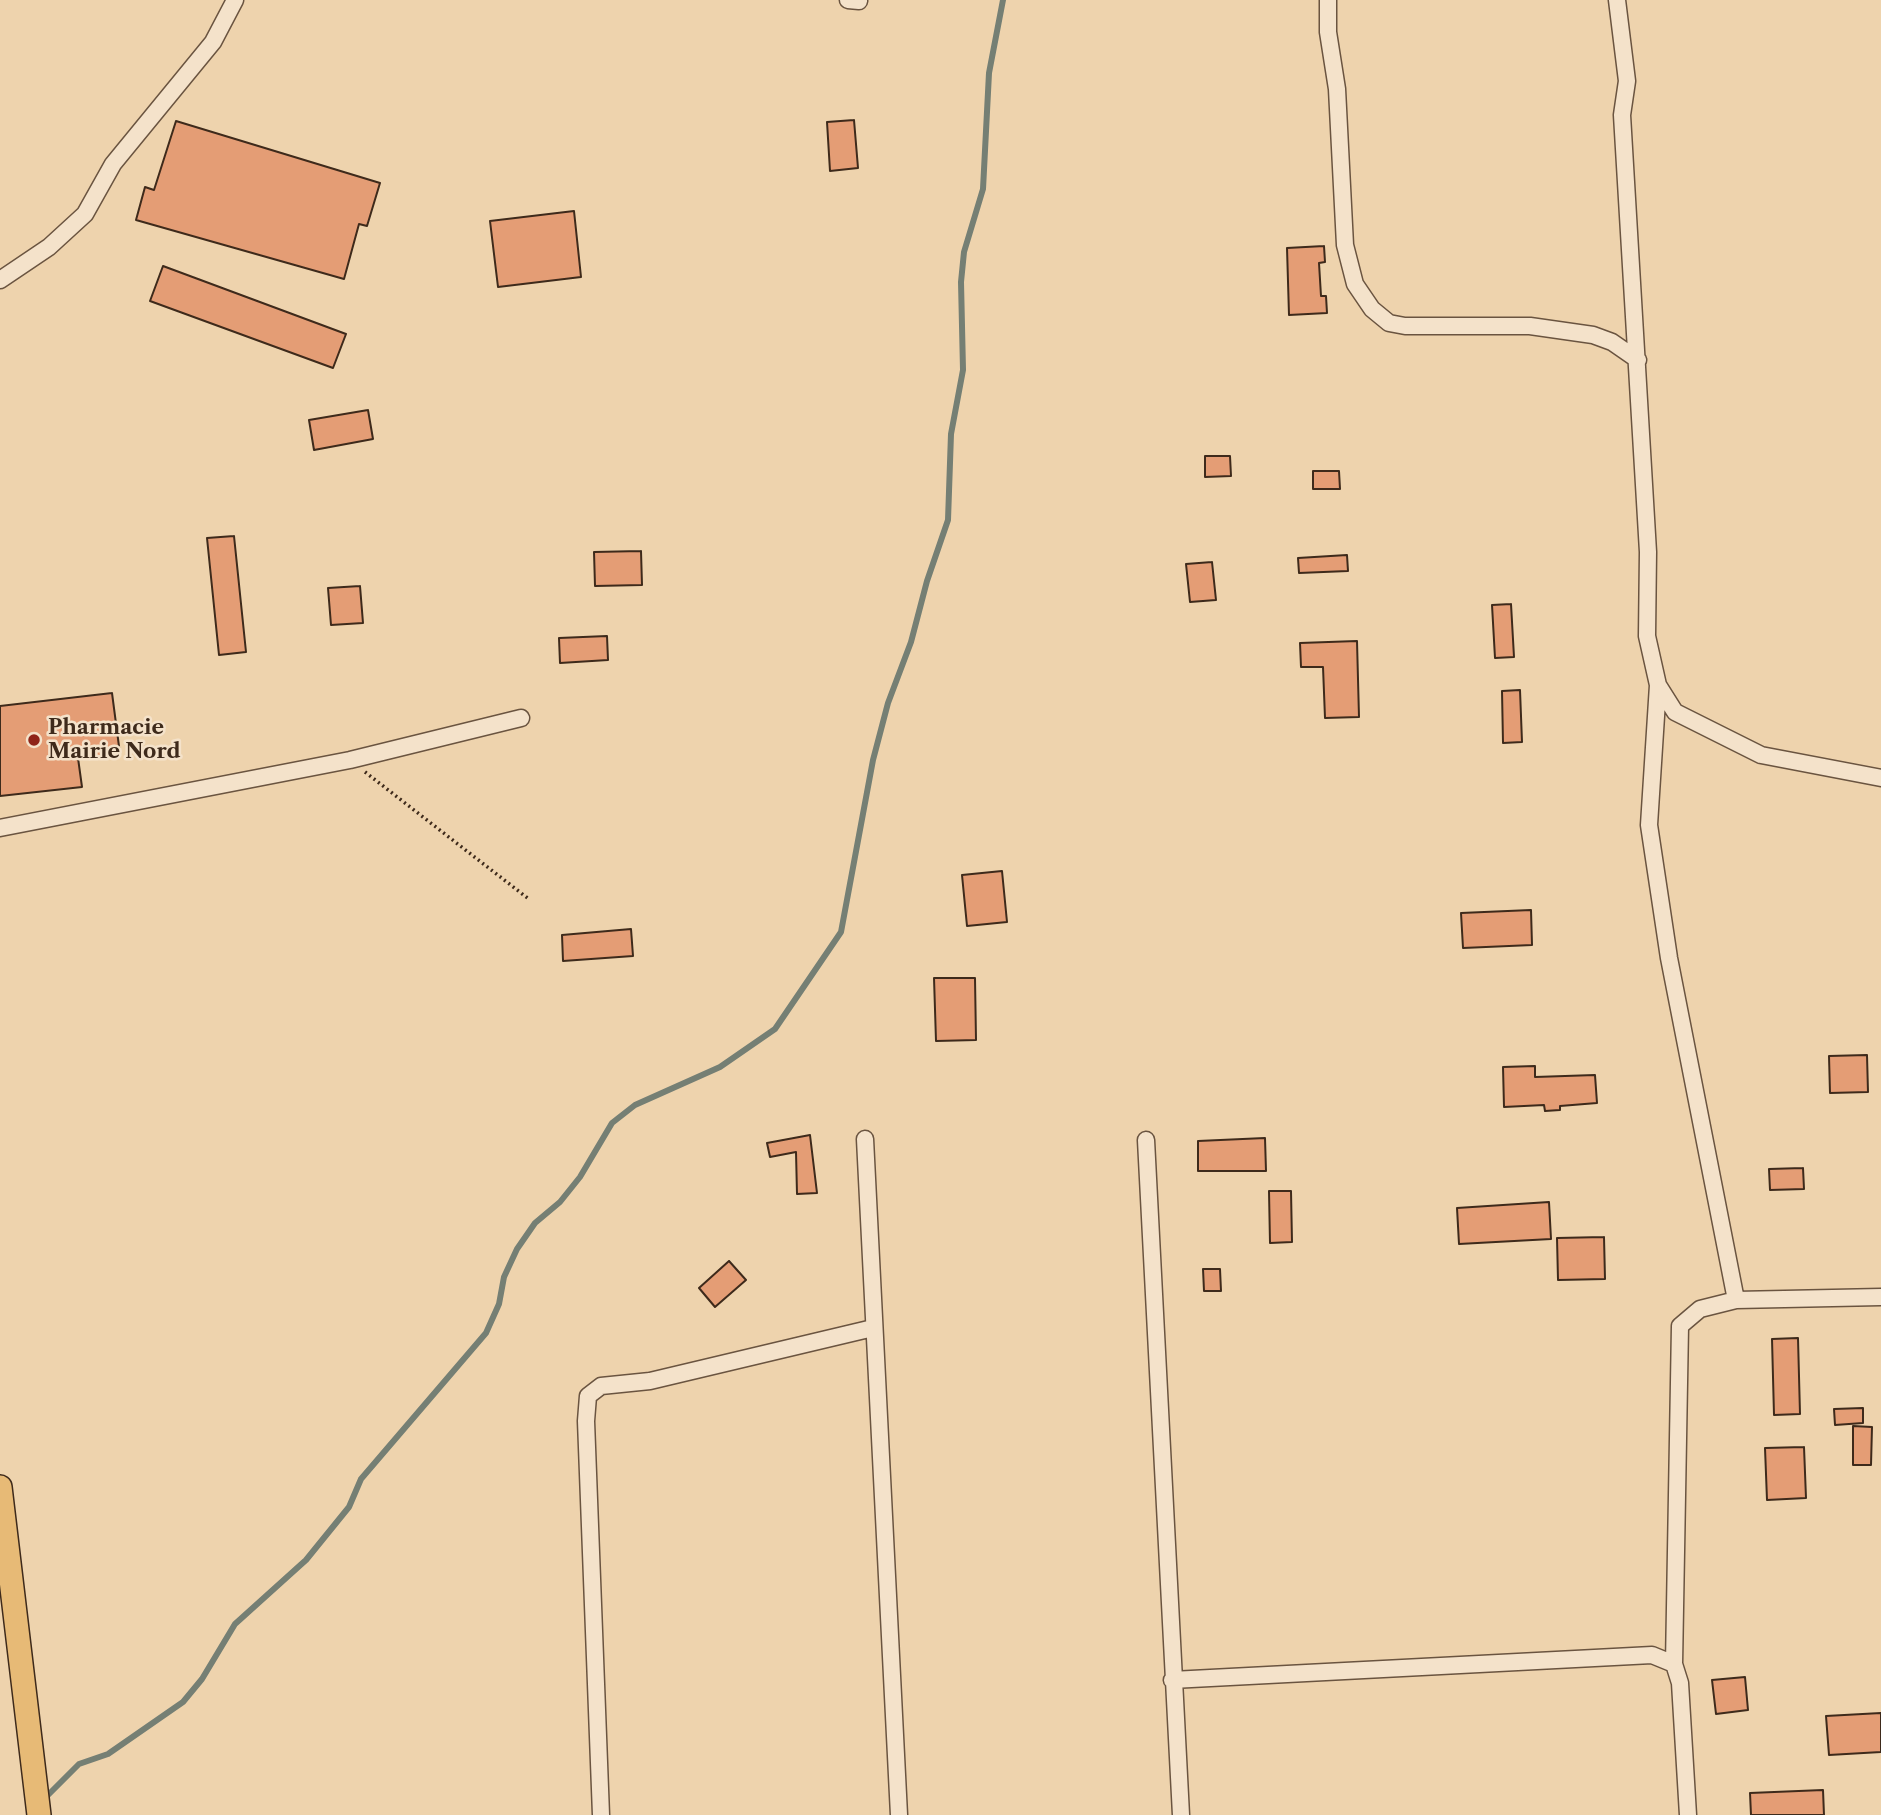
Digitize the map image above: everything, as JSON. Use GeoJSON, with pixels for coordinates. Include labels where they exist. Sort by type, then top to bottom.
{"type":"FeatureCollection","features":[{"type":"Feature","properties":{"kind":"main road"},"geometry":{"type":"LineString","coordinates":[[0,1488],[39,1815]]}},
{"type":"Feature","properties":{"kind":"street"},"geometry":{"type":"LineString","coordinates":[[0,280],[55,243],[85,214],[113,164],[205,52],[235,0]]}},
{"type":"Feature","properties":{"kind":"street"},"geometry":{"type":"LineString","coordinates":[[848,0],[859,1]]}},
{"type":"Feature","properties":{"kind":"street"},"geometry":{"type":"LineString","coordinates":[[1328,0],[1328,32],[1337,89],[1345,244],[1355,284],[1371,309],[1389,323],[1405,326],[1530,326],[1581,332],[1612,342],[1638,360]]}},
{"type":"Feature","properties":{"kind":"street"},"geometry":{"type":"LineString","coordinates":[[1617,0],[1626,69],[1622,115],[1648,552],[1647,636],[1658,685],[1649,825],[1669,958],[1736,1300]]}},
{"type":"Feature","properties":{"kind":"street"},"geometry":{"type":"LineString","coordinates":[[1658,685],[1675,712],[1760,755],[1881,778]]}},
{"type":"Feature","properties":{"kind":"street"},"geometry":{"type":"LineString","coordinates":[[0,828],[350,760],[521,718]]}},
{"type":"Feature","properties":{"kind":"street"},"geometry":{"type":"LineString","coordinates":[[865,1139],[899,1815]]}},
{"type":"Feature","properties":{"kind":"street"},"geometry":{"type":"LineString","coordinates":[[1146,1140],[1181,1815]]}},
{"type":"Feature","properties":{"kind":"street"},"geometry":{"type":"LineString","coordinates":[[1688,1815],[1680,1683],[1674,1664],[1680,1326],[1700,1309],[1736,1300],[1881,1297]]}},
{"type":"Feature","properties":{"kind":"street"},"geometry":{"type":"LineString","coordinates":[[601,1815],[586,1422],[589,1396],[601,1386],[650,1381],[873,1328]]}},
{"type":"Feature","properties":{"kind":"street"},"geometry":{"type":"LineString","coordinates":[[1172,1680],[1637,1654],[1652,1655],[1674,1664]]}},
{"type":"Feature","properties":{"kind":"path"},"geometry":{"type":"LineString","coordinates":[[350,760],[530,900]]}},
{"type":"Feature","properties":{"kind":"building"},"geometry":{"type":"Polygon","coordinates":[[[854,120],[858,168],[830,171],[827,122],[854,120]]]}},
{"type":"Feature","properties":{"kind":"building"},"geometry":{"type":"Polygon","coordinates":[[[176,121],[380,183],[367,226],[359,224],[344,279],[136,220],[145,187],[154,190],[176,121]]]}},
{"type":"Feature","properties":{"kind":"building"},"geometry":{"type":"Polygon","coordinates":[[[574,211],[581,277],[498,287],[490,221],[574,211]]]}},
{"type":"Feature","properties":{"kind":"building"},"geometry":{"type":"Polygon","coordinates":[[[1324,246],[1325,262],[1319,263],[1321,296],[1326,296],[1327,313],[1289,315],[1287,248],[1324,246]]]}},
{"type":"Feature","properties":{"kind":"building"},"geometry":{"type":"Polygon","coordinates":[[[163,266],[346,334],[333,368],[150,301],[163,266]]]}},
{"type":"Feature","properties":{"kind":"building"},"geometry":{"type":"Polygon","coordinates":[[[368,410],[373,439],[314,450],[309,420],[368,410]]]}},
{"type":"Feature","properties":{"kind":"building"},"geometry":{"type":"Polygon","coordinates":[[[1205,456],[1230,456],[1231,476],[1205,477],[1205,456]]]}},
{"type":"Feature","properties":{"kind":"building"},"geometry":{"type":"Polygon","coordinates":[[[1313,471],[1339,471],[1340,489],[1313,489],[1313,471]]]}},
{"type":"Feature","properties":{"kind":"building"},"geometry":{"type":"Polygon","coordinates":[[[234,536],[246,652],[219,655],[207,538],[234,536]]]}},
{"type":"Feature","properties":{"kind":"building"},"geometry":{"type":"Polygon","coordinates":[[[641,551],[642,585],[595,586],[594,552],[641,551]]]}},
{"type":"Feature","properties":{"kind":"building"},"geometry":{"type":"Polygon","coordinates":[[[1347,555],[1348,571],[1299,573],[1298,558],[1347,555]]]}},
{"type":"Feature","properties":{"kind":"building"},"geometry":{"type":"Polygon","coordinates":[[[1212,562],[1216,600],[1190,602],[1186,564],[1212,562]]]}},
{"type":"Feature","properties":{"kind":"building"},"geometry":{"type":"Polygon","coordinates":[[[360,586],[363,623],[331,625],[328,588],[360,586]]]}},
{"type":"Feature","properties":{"kind":"building"},"geometry":{"type":"Polygon","coordinates":[[[1511,604],[1514,657],[1495,658],[1492,605],[1511,604]]]}},
{"type":"Feature","properties":{"kind":"building"},"geometry":{"type":"Polygon","coordinates":[[[607,636],[608,660],[560,663],[559,638],[607,636]]]}},
{"type":"Feature","properties":{"kind":"building"},"geometry":{"type":"Polygon","coordinates":[[[1357,641],[1359,717],[1325,718],[1323,667],[1301,667],[1300,643],[1357,641]]]}},
{"type":"Feature","properties":{"kind":"building"},"geometry":{"type":"Polygon","coordinates":[[[1520,690],[1522,742],[1503,743],[1502,691],[1520,690]]]}},
{"type":"Feature","properties":{"kind":"building"},"geometry":{"type":"Polygon","coordinates":[[[112,693],[120,754],[78,758],[82,787],[0,796],[0,706],[112,693]]]}},
{"type":"Feature","properties":{"kind":"building"},"geometry":{"type":"Polygon","coordinates":[[[1002,871],[1007,922],[967,926],[962,875],[1002,871]]]}},
{"type":"Feature","properties":{"kind":"building"},"geometry":{"type":"Polygon","coordinates":[[[1531,910],[1532,945],[1463,948],[1461,913],[1531,910]]]}},
{"type":"Feature","properties":{"kind":"building"},"geometry":{"type":"Polygon","coordinates":[[[631,929],[633,956],[563,961],[562,935],[631,929]]]}},
{"type":"Feature","properties":{"kind":"building"},"geometry":{"type":"Polygon","coordinates":[[[934,978],[975,978],[976,1040],[936,1041],[934,978]]]}},
{"type":"Feature","properties":{"kind":"building"},"geometry":{"type":"Polygon","coordinates":[[[1867,1055],[1868,1092],[1830,1093],[1829,1056],[1867,1055]]]}},
{"type":"Feature","properties":{"kind":"building"},"geometry":{"type":"Polygon","coordinates":[[[1535,1066],[1535,1077],[1595,1075],[1597,1103],[1560,1106],[1560,1110],[1545,1111],[1544,1105],[1504,1107],[1503,1067],[1535,1066]]]}},
{"type":"Feature","properties":{"kind":"building"},"geometry":{"type":"Polygon","coordinates":[[[810,1135],[817,1193],[797,1194],[796,1152],[770,1157],[767,1143],[810,1135]]]}},
{"type":"Feature","properties":{"kind":"building"},"geometry":{"type":"Polygon","coordinates":[[[1265,1138],[1266,1171],[1198,1171],[1198,1141],[1265,1138]]]}},
{"type":"Feature","properties":{"kind":"building"},"geometry":{"type":"Polygon","coordinates":[[[1803,1168],[1804,1189],[1770,1190],[1769,1169],[1803,1168]]]}},
{"type":"Feature","properties":{"kind":"building"},"geometry":{"type":"Polygon","coordinates":[[[1269,1191],[1291,1191],[1292,1242],[1270,1243],[1269,1191]]]}},
{"type":"Feature","properties":{"kind":"building"},"geometry":{"type":"Polygon","coordinates":[[[1549,1202],[1551,1239],[1459,1244],[1457,1208],[1549,1202]]]}},
{"type":"Feature","properties":{"kind":"building"},"geometry":{"type":"Polygon","coordinates":[[[1604,1237],[1605,1279],[1558,1280],[1557,1238],[1604,1237]]]}},
{"type":"Feature","properties":{"kind":"building"},"geometry":{"type":"Polygon","coordinates":[[[729,1261],[746,1280],[715,1307],[699,1288],[729,1261]]]}},
{"type":"Feature","properties":{"kind":"building"},"geometry":{"type":"Polygon","coordinates":[[[1203,1269],[1220,1269],[1221,1291],[1204,1291],[1203,1269]]]}},
{"type":"Feature","properties":{"kind":"building"},"geometry":{"type":"Polygon","coordinates":[[[1798,1338],[1800,1414],[1774,1415],[1772,1339],[1798,1338]]]}},
{"type":"Feature","properties":{"kind":"building"},"geometry":{"type":"Polygon","coordinates":[[[1863,1408],[1863,1423],[1835,1425],[1834,1409],[1863,1408]]]}},
{"type":"Feature","properties":{"kind":"building"},"geometry":{"type":"Polygon","coordinates":[[[1853,1426],[1872,1427],[1871,1465],[1853,1465],[1853,1426]]]}},
{"type":"Feature","properties":{"kind":"building"},"geometry":{"type":"Polygon","coordinates":[[[1804,1447],[1806,1498],[1767,1500],[1765,1448],[1804,1447]]]}},
{"type":"Feature","properties":{"kind":"building"},"geometry":{"type":"Polygon","coordinates":[[[1745,1677],[1748,1710],[1716,1714],[1712,1680],[1745,1677]]]}},
{"type":"Feature","properties":{"kind":"building"},"geometry":{"type":"Polygon","coordinates":[[[1881,1713],[1881,1752],[1829,1755],[1826,1716],[1881,1713]]]}},
{"type":"Feature","properties":{"kind":"building"},"geometry":{"type":"Polygon","coordinates":[[[1823,1790],[1824,1815],[1751,1815],[1750,1793],[1823,1790]]]}},
{"type":"Feature","properties":{"kind":"waterway"},"geometry":{"type":"LineString","coordinates":[[44,1799],[79,1764],[108,1754],[183,1702],[202,1679],[235,1624],[306,1560],[349,1507],[361,1479],[486,1333],[499,1304],[504,1277],[517,1249],[535,1223],[560,1202],[580,1177],[612,1123],[635,1105],[720,1067],[775,1029],[841,932],[873,760],[888,703],[911,642],[927,581],[948,520],[951,434],[963,370],[961,282],[964,252],[983,189],[989,73],[1003,0]]}},
{"type":"Feature","properties":{"kind":"place","name":"Pharmacie Mairie Nord"},"geometry":{"type":"Point","coordinates":[34,740]}}]}
